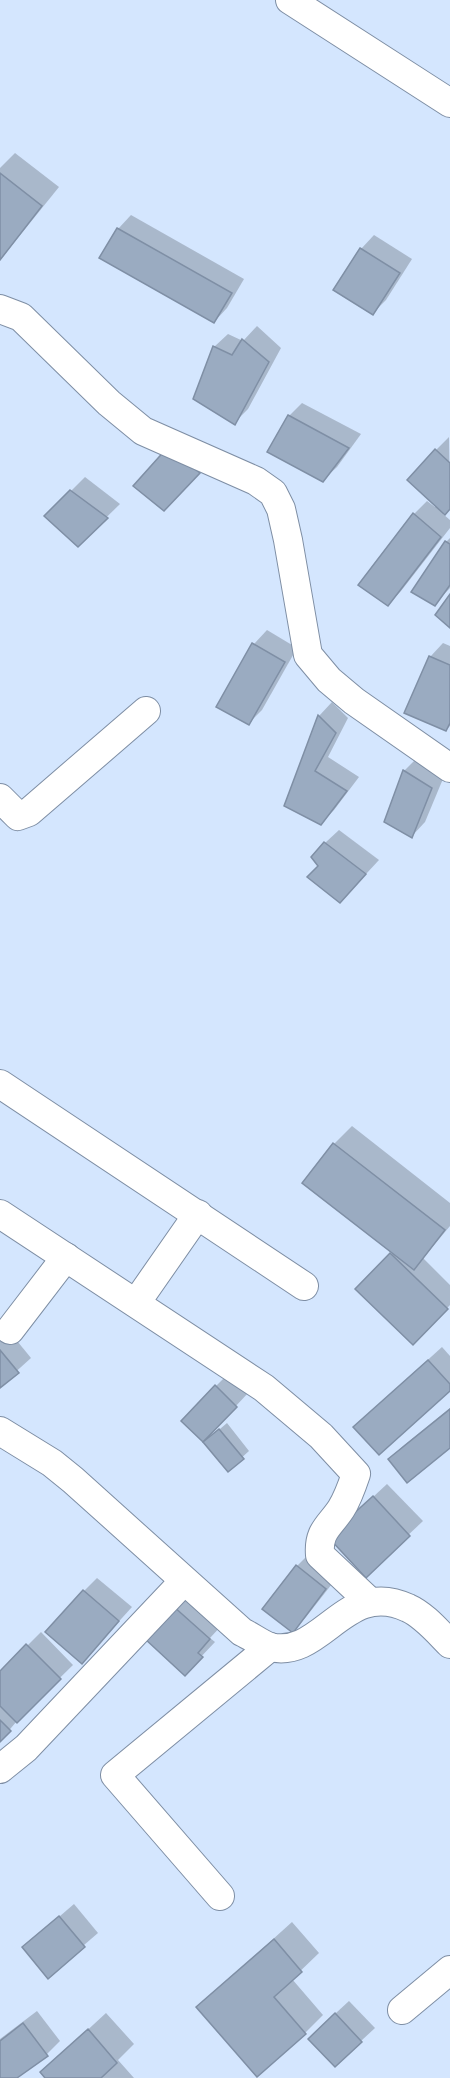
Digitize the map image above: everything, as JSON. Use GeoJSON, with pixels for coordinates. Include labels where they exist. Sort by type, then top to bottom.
{"type":"FeatureCollection","features":[{"type":"Feature","properties":{"kind":"street"},"geometry":{"type":"LineString","coordinates":[[290,0],[450,103]]}},
{"type":"Feature","properties":{"kind":"street"},"geometry":{"type":"LineString","coordinates":[[0,309],[21,317],[109,403],[143,431],[256,481],[273,493],[281,509],[288,540],[308,655],[329,680],[354,701],[450,768]]}},
{"type":"Feature","properties":{"kind":"street"},"geometry":{"type":"LineString","coordinates":[[0,798],[18,816],[28,812],[146,711]]}},
{"type":"Feature","properties":{"kind":"street"},"geometry":{"type":"LineString","coordinates":[[0,1084],[304,1286]]}},
{"type":"Feature","properties":{"kind":"street"},"geometry":{"type":"LineString","coordinates":[[0,1214],[264,1388],[321,1436],[356,1474],[340,1509],[323,1531],[319,1542],[320,1555],[369,1601]]}},
{"type":"Feature","properties":{"kind":"street"},"geometry":{"type":"LineString","coordinates":[[136,1303],[198,1214]]}},
{"type":"Feature","properties":{"kind":"street"},"geometry":{"type":"LineString","coordinates":[[10,1330],[66,1257]]}},
{"type":"Feature","properties":{"kind":"street"},"geometry":{"type":"LineString","coordinates":[[0,1431],[74,1480],[242,1632],[270,1647],[291,1648],[313,1638],[340,1616],[369,1601],[392,1602],[410,1608],[450,1644]]}},
{"type":"Feature","properties":{"kind":"street"},"geometry":{"type":"LineString","coordinates":[[0,1769],[26,1748],[184,1581]]}},
{"type":"Feature","properties":{"kind":"street"},"geometry":{"type":"LineString","coordinates":[[220,1896],[115,1775],[270,1647]]}},
{"type":"Feature","properties":{"kind":"street"},"geometry":{"type":"LineString","coordinates":[[402,2010],[450,1970]]}},
{"type":"Feature","properties":{"kind":"building"},"geometry":{"type":"Polygon","coordinates":[[[0,173],[42,206],[0,260],[0,173]]]}},
{"type":"Feature","properties":{"kind":"building"},"geometry":{"type":"Polygon","coordinates":[[[117,228],[232,293],[214,323],[99,258],[117,228]]]}},
{"type":"Feature","properties":{"kind":"building"},"geometry":{"type":"Polygon","coordinates":[[[360,248],[400,273],[373,315],[333,290],[360,248]]]}},
{"type":"Feature","properties":{"kind":"building"},"geometry":{"type":"Polygon","coordinates":[[[242,339],[269,362],[235,425],[193,399],[213,346],[232,355],[242,339]]]}},
{"type":"Feature","properties":{"kind":"building"},"geometry":{"type":"Polygon","coordinates":[[[288,415],[349,448],[323,482],[267,452],[288,415]]]}},
{"type":"Feature","properties":{"kind":"building"},"geometry":{"type":"Polygon","coordinates":[[[167,448],[200,473],[164,511],[133,486],[167,448]]]}},
{"type":"Feature","properties":{"kind":"building"},"geometry":{"type":"Polygon","coordinates":[[[435,449],[450,463],[450,509],[445,515],[407,480],[435,449]]]}},
{"type":"Feature","properties":{"kind":"building"},"geometry":{"type":"Polygon","coordinates":[[[70,490],[108,518],[78,547],[44,516],[70,490]]]}},
{"type":"Feature","properties":{"kind":"building"},"geometry":{"type":"Polygon","coordinates":[[[413,513],[441,537],[388,606],[358,585],[413,513]]]}},
{"type":"Feature","properties":{"kind":"building"},"geometry":{"type":"Polygon","coordinates":[[[445,541],[450,544],[450,585],[435,606],[411,592],[445,541]]]}},
{"type":"Feature","properties":{"kind":"building"},"geometry":{"type":"Polygon","coordinates":[[[450,594],[450,628],[435,615],[450,594]]]}},
{"type":"Feature","properties":{"kind":"building"},"geometry":{"type":"Polygon","coordinates":[[[252,643],[285,662],[249,725],[216,707],[252,643]]]}},
{"type":"Feature","properties":{"kind":"building"},"geometry":{"type":"Polygon","coordinates":[[[429,656],[450,665],[450,723],[446,731],[404,713],[429,656]]]}},
{"type":"Feature","properties":{"kind":"building"},"geometry":{"type":"Polygon","coordinates":[[[318,715],[336,733],[315,771],[347,791],[321,825],[284,806],[318,715]]]}},
{"type":"Feature","properties":{"kind":"building"},"geometry":{"type":"Polygon","coordinates":[[[403,770],[432,788],[412,838],[384,822],[403,770]]]}},
{"type":"Feature","properties":{"kind":"building"},"geometry":{"type":"Polygon","coordinates":[[[324,842],[366,874],[340,903],[307,877],[318,866],[311,857],[324,842]]]}},
{"type":"Feature","properties":{"kind":"building"},"geometry":{"type":"Polygon","coordinates":[[[333,1143],[445,1230],[414,1270],[302,1183],[333,1143]]]}},
{"type":"Feature","properties":{"kind":"building"},"geometry":{"type":"Polygon","coordinates":[[[390,1253],[448,1309],[413,1345],[355,1289],[390,1253]]]}},
{"type":"Feature","properties":{"kind":"building"},"geometry":{"type":"Polygon","coordinates":[[[0,1350],[19,1373],[0,1388],[0,1350]]]}},
{"type":"Feature","properties":{"kind":"building"},"geometry":{"type":"Polygon","coordinates":[[[428,1360],[450,1384],[450,1391],[379,1455],[353,1427],[428,1360]]]}},
{"type":"Feature","properties":{"kind":"building"},"geometry":{"type":"Polygon","coordinates":[[[215,1385],[237,1407],[203,1442],[181,1421],[215,1385]]]}},
{"type":"Feature","properties":{"kind":"building"},"geometry":{"type":"Polygon","coordinates":[[[450,1409],[450,1448],[407,1483],[388,1459],[450,1409]]]}},
{"type":"Feature","properties":{"kind":"building"},"geometry":{"type":"Polygon","coordinates":[[[219,1429],[244,1459],[228,1472],[203,1442],[219,1429]]]}},
{"type":"Feature","properties":{"kind":"building"},"geometry":{"type":"Polygon","coordinates":[[[373,1496],[410,1536],[366,1578],[328,1537],[373,1496]]]}},
{"type":"Feature","properties":{"kind":"building"},"geometry":{"type":"Polygon","coordinates":[[[296,1565],[326,1589],[293,1633],[262,1609],[296,1565]]]}},
{"type":"Feature","properties":{"kind":"building"},"geometry":{"type":"Polygon","coordinates":[[[83,1590],[119,1621],[82,1664],[45,1632],[83,1590]]]}},
{"type":"Feature","properties":{"kind":"building"},"geometry":{"type":"Polygon","coordinates":[[[173,1606],[210,1639],[198,1653],[203,1657],[185,1676],[144,1638],[173,1606]]]}},
{"type":"Feature","properties":{"kind":"building"},"geometry":{"type":"Polygon","coordinates":[[[26,1644],[61,1679],[17,1723],[0,1706],[0,1671],[26,1644]]]}},
{"type":"Feature","properties":{"kind":"building"},"geometry":{"type":"Polygon","coordinates":[[[0,1720],[11,1731],[0,1742],[0,1720]]]}},
{"type":"Feature","properties":{"kind":"building"},"geometry":{"type":"Polygon","coordinates":[[[59,1916],[85,1947],[48,1979],[22,1947],[59,1916]]]}},
{"type":"Feature","properties":{"kind":"building"},"geometry":{"type":"Polygon","coordinates":[[[274,1939],[302,1972],[274,1997],[306,2034],[257,2077],[196,2007],[274,1939]]]}},
{"type":"Feature","properties":{"kind":"building"},"geometry":{"type":"Polygon","coordinates":[[[335,2013],[362,2042],[335,2067],[308,2039],[335,2013]]]}},
{"type":"Feature","properties":{"kind":"building"},"geometry":{"type":"Polygon","coordinates":[[[23,2023],[48,2056],[17,2078],[0,2078],[0,2041],[23,2023]]]}},
{"type":"Feature","properties":{"kind":"building"},"geometry":{"type":"Polygon","coordinates":[[[88,2029],[117,2063],[101,2078],[45,2078],[40,2072],[88,2029]]]}}]}
